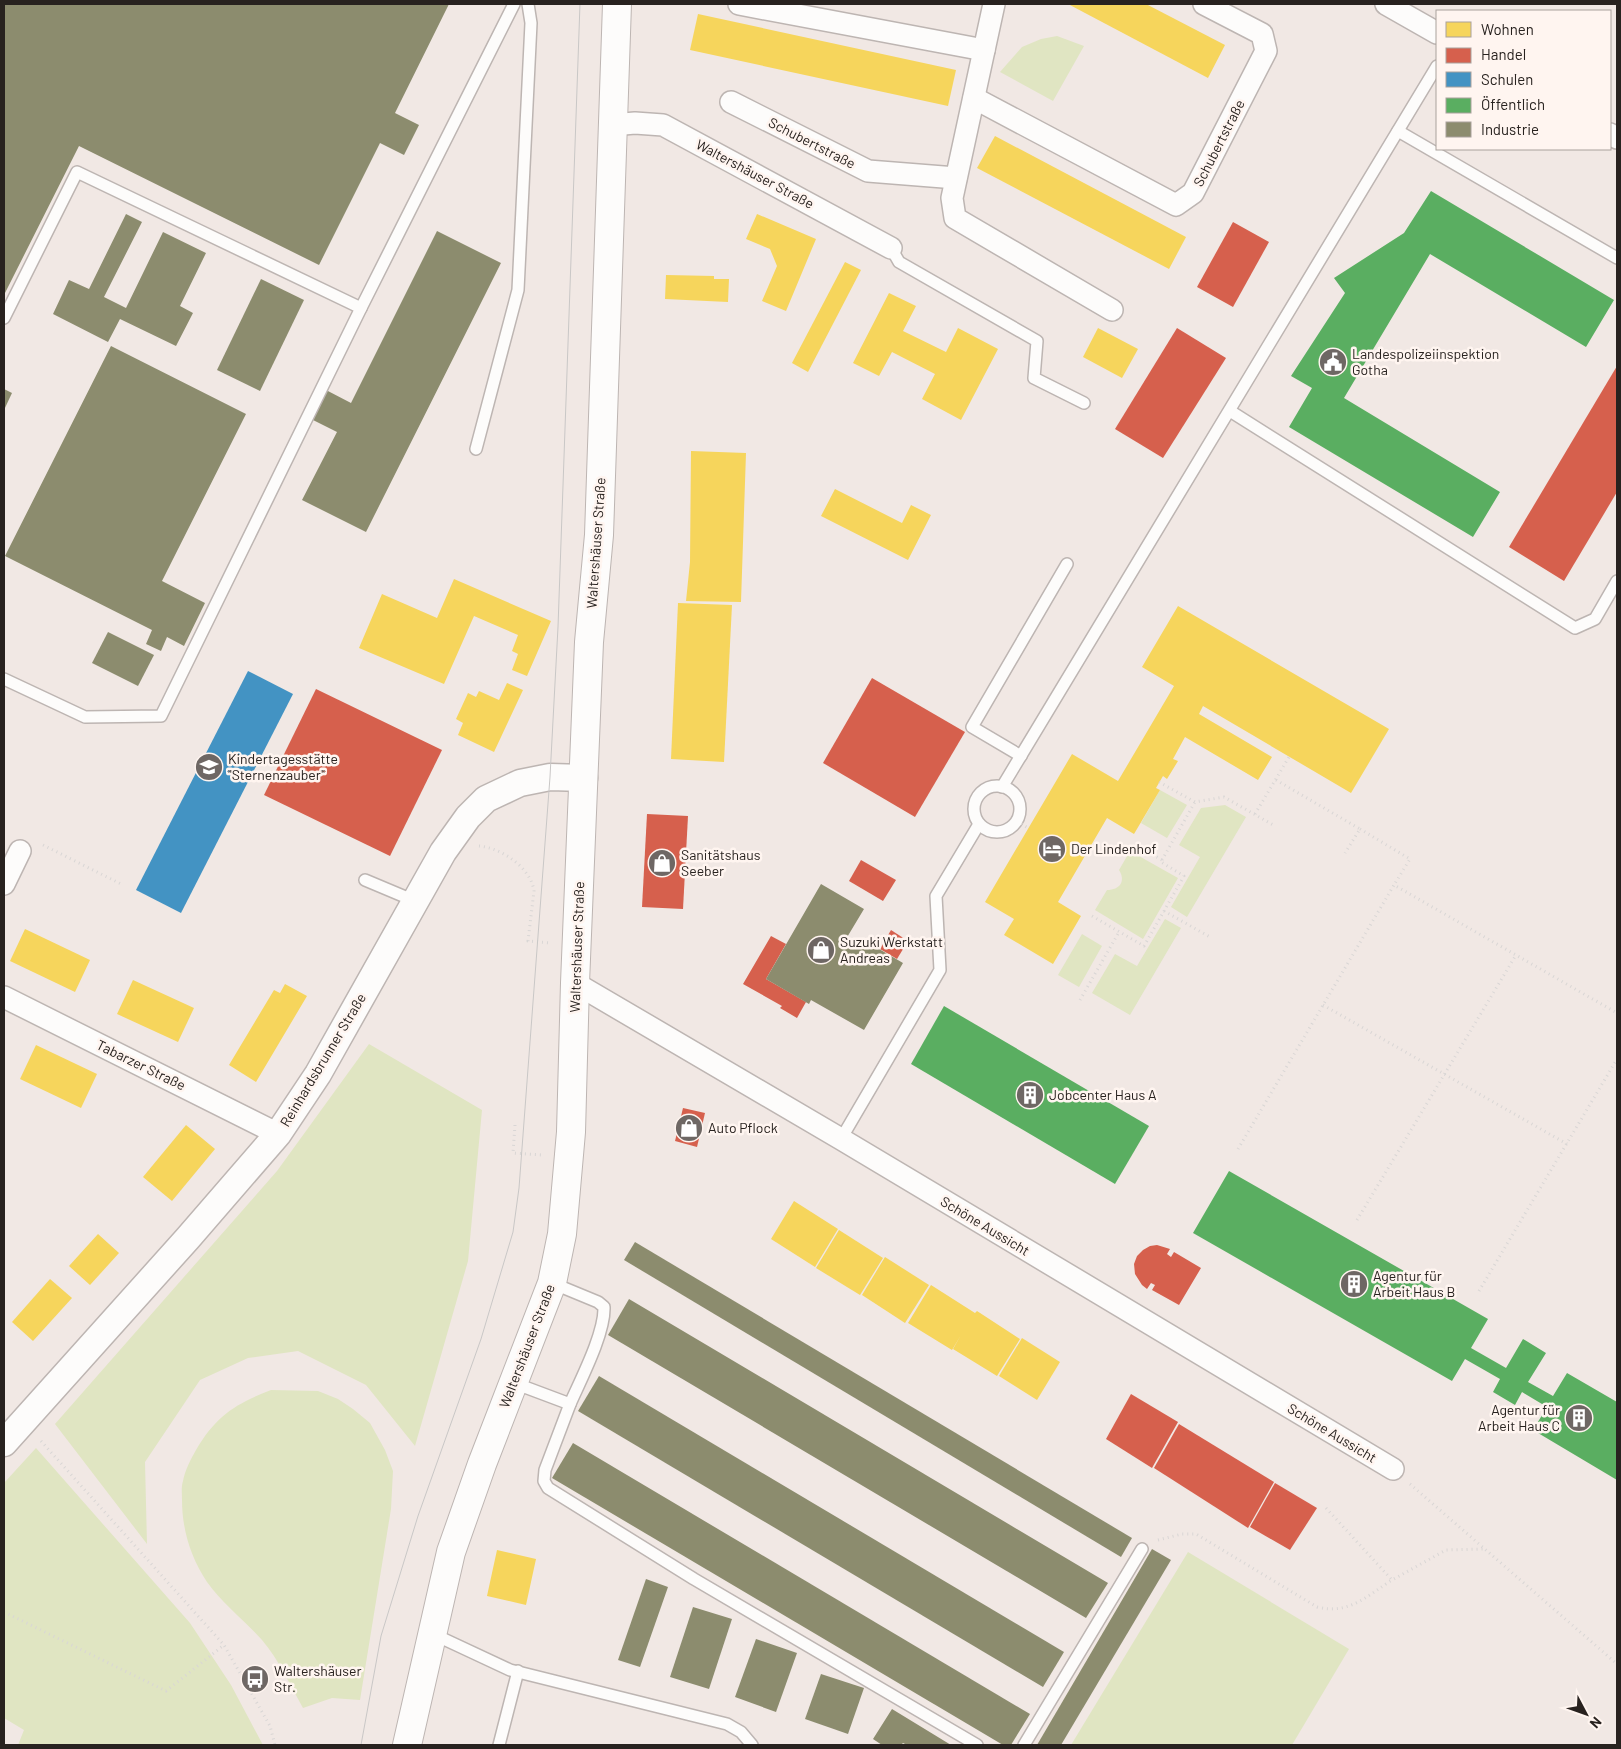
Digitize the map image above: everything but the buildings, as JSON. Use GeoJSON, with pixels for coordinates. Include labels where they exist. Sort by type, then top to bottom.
{"type":"FeatureCollection","features":[{"type":"Feature","properties":{"kind":"main road","name":"Waltershäuser Straße"},"geometry":{"type":"LineString","coordinates":[[407,1745],[451,1552],[482,1464],[552,1283],[562,1234],[570,1158],[589,642],[599,535],[617,4]]}},
{"type":"Feature","properties":{"kind":"street"},"geometry":{"type":"LineString","coordinates":[[739,4],[984,50]]}},
{"type":"Feature","properties":{"kind":"street"},"geometry":{"type":"LineString","coordinates":[[994,4],[952,198],[954,218],[1112,310]]}},
{"type":"Feature","properties":{"kind":"street","name":"Schubertstraße"},"geometry":{"type":"LineString","coordinates":[[974,98],[1176,205],[1192,193],[1266,51],[1262,34],[1204,4]]}},
{"type":"Feature","properties":{"kind":"street"},"geometry":{"type":"LineString","coordinates":[[1386,4],[1409,9],[1436,32]]}},
{"type":"Feature","properties":{"kind":"street","name":"Schubertstraße"},"geometry":{"type":"LineString","coordinates":[[731,102],[868,171],[956,178]]}},
{"type":"Feature","properties":{"kind":"street","name":"Waltershäuser Straße"},"geometry":{"type":"LineString","coordinates":[[612,125],[635,123],[663,125],[891,248]]}},
{"type":"Feature","properties":{"kind":"street","name":"Reinhardsbrunner Straße"},"geometry":{"type":"LineString","coordinates":[[4,1443],[188,1238],[278,1134],[318,1074],[415,901],[454,836],[468,817],[486,799],[520,783],[550,777],[584,778]]}},
{"type":"Feature","properties":{"kind":"street"},"geometry":{"type":"LineString","coordinates":[[4,884],[20,851]]}},
{"type":"Feature","properties":{"kind":"street","name":"Schöne Aussicht"},"geometry":{"type":"LineString","coordinates":[[575,983],[841,1139],[1393,1469]]}},
{"type":"Feature","properties":{"kind":"street","name":"Tabarzer Straße"},"geometry":{"type":"LineString","coordinates":[[4,997],[278,1134]]}},
{"type":"Feature","properties":{"kind":"lane"},"geometry":{"type":"LineString","coordinates":[[4,679],[85,717],[161,716],[361,308],[514,4]]}},
{"type":"Feature","properties":{"kind":"lane"},"geometry":{"type":"LineString","coordinates":[[476,449],[518,290],[531,23],[528,4]]}},
{"type":"Feature","properties":{"kind":"lane"},"geometry":{"type":"LineString","coordinates":[[1002,787],[1436,68]]}},
{"type":"Feature","properties":{"kind":"lane"},"geometry":{"type":"LineString","coordinates":[[1398,131],[1617,258]]}},
{"type":"Feature","properties":{"kind":"lane"},"geometry":{"type":"LineString","coordinates":[[4,318],[78,172],[361,308]]}},
{"type":"Feature","properties":{"kind":"lane"},"geometry":{"type":"LineString","coordinates":[[891,248],[899,262],[1037,341],[1034,378],[1084,403]]}},
{"type":"Feature","properties":{"kind":"lane"},"geometry":{"type":"LineString","coordinates":[[1230,411],[1575,628],[1595,619],[1617,581]]}},
{"type":"Feature","properties":{"kind":"lane"},"geometry":{"type":"LineString","coordinates":[[1021,756],[972,727],[1067,564]]}},
{"type":"Feature","properties":{"kind":"lane"},"geometry":{"type":"LineString","coordinates":[[994,786],[1002,787],[1007,788],[1017,796],[1020,810],[1017,821],[1006,831],[993,832],[981,827],[979,824],[974,816],[974,802],[981,791],[994,786]]}},
{"type":"Feature","properties":{"kind":"lane"},"geometry":{"type":"LineString","coordinates":[[841,1139],[940,970],[936,896],[979,824]]}},
{"type":"Feature","properties":{"kind":"lane"},"geometry":{"type":"LineString","coordinates":[[365,880],[415,901]]}},
{"type":"Feature","properties":{"kind":"lane"},"geometry":{"type":"LineString","coordinates":[[552,1283],[593,1299],[604,1307],[604,1314],[600,1332],[544,1470],[544,1481],[548,1488],[702,1584],[976,1745]]}},
{"type":"Feature","properties":{"kind":"lane"},"geometry":{"type":"LineString","coordinates":[[514,1383],[570,1404]]}},
{"type":"Feature","properties":{"kind":"lane"},"geometry":{"type":"LineString","coordinates":[[1024,1745],[1142,1548]]}},
{"type":"Feature","properties":{"kind":"lane"},"geometry":{"type":"LineString","coordinates":[[431,1634],[510,1670],[727,1724],[741,1732],[752,1745]]}},
{"type":"Feature","properties":{"kind":"lane"},"geometry":{"type":"LineString","coordinates":[[498,1745],[518,1672]]}},
{"type":"Feature","properties":{"kind":"path"},"geometry":{"type":"LineString","coordinates":[[1255,814],[1289,757]]}},
{"type":"Feature","properties":{"kind":"path"},"geometry":{"type":"LineString","coordinates":[[1238,1150],[1410,859],[1276,780]]}},
{"type":"Feature","properties":{"kind":"path"},"geometry":{"type":"LineString","coordinates":[[1159,782],[1195,802],[1224,797],[1274,826]]}},
{"type":"Feature","properties":{"kind":"path"},"geometry":{"type":"LineString","coordinates":[[1162,860],[1195,802]]}},
{"type":"Feature","properties":{"kind":"path"},"geometry":{"type":"LineString","coordinates":[[1017,821],[1028,828]]}},
{"type":"Feature","properties":{"kind":"path"},"geometry":{"type":"LineString","coordinates":[[1345,853],[1360,829]]}},
{"type":"Feature","properties":{"kind":"path"},"geometry":{"type":"LineString","coordinates":[[454,836],[472,845],[485,846],[496,851],[518,863],[528,875],[533,883],[534,892],[528,941],[577,944]]}},
{"type":"Feature","properties":{"kind":"path"},"geometry":{"type":"LineString","coordinates":[[20,851],[27,837],[121,884]]}},
{"type":"Feature","properties":{"kind":"path"},"geometry":{"type":"LineString","coordinates":[[1092,916],[1144,946],[1184,876],[1161,862],[1162,860],[1134,844]]}},
{"type":"Feature","properties":{"kind":"path"},"geometry":{"type":"LineString","coordinates":[[1394,885],[1617,1013]]}},
{"type":"Feature","properties":{"kind":"path"},"geometry":{"type":"LineString","coordinates":[[1164,911],[1210,937]]}},
{"type":"Feature","properties":{"kind":"path"},"geometry":{"type":"LineString","coordinates":[[1080,1000],[1119,932]]}},
{"type":"Feature","properties":{"kind":"path"},"geometry":{"type":"LineString","coordinates":[[1358,1220],[1516,955]]}},
{"type":"Feature","properties":{"kind":"path"},"geometry":{"type":"LineString","coordinates":[[1323,1005],[1567,1144]]}},
{"type":"Feature","properties":{"kind":"path"},"geometry":{"type":"LineString","coordinates":[[1479,1291],[1617,1059]]}},
{"type":"Feature","properties":{"kind":"path"},"geometry":{"type":"LineString","coordinates":[[515,1124],[513,1153],[532,1155]]}},
{"type":"Feature","properties":{"kind":"path"},"geometry":{"type":"LineString","coordinates":[[23,1422],[224,1644],[270,1726],[275,1745]]}},
{"type":"Feature","properties":{"kind":"path"},"geometry":{"type":"LineString","coordinates":[[1393,1469],[1617,1664]]}},
{"type":"Feature","properties":{"kind":"path"},"geometry":{"type":"LineString","coordinates":[[1326,1508],[1392,1580]]}},
{"type":"Feature","properties":{"kind":"path"},"geometry":{"type":"LineString","coordinates":[[1142,1548],[1168,1536],[1196,1534],[1317,1607],[1330,1610],[1354,1605],[1392,1580],[1446,1550],[1485,1549]]}},
{"type":"Feature","properties":{"kind":"path"},"geometry":{"type":"LineString","coordinates":[[4,1612],[166,1691],[224,1644]]}},
{"type":"Feature","properties":{"kind":"green space"},"geometry":{"type":"Polygon","coordinates":[[[1057,36],[1084,46],[1053,101],[1000,72],[1022,47],[1041,39],[1057,36]]]}},
{"type":"Feature","properties":{"kind":"green space"},"geometry":{"type":"Polygon","coordinates":[[[1160,790],[1187,805],[1167,838],[1141,823],[1160,790]]]}},
{"type":"Feature","properties":{"kind":"green space"},"geometry":{"type":"Polygon","coordinates":[[[1225,805],[1246,817],[1187,917],[1171,907],[1200,857],[1179,845],[1201,808],[1225,805]]]}},
{"type":"Feature","properties":{"kind":"green space"},"geometry":{"type":"Polygon","coordinates":[[[1130,851],[1178,878],[1143,939],[1095,910],[1107,890],[1118,887],[1122,881],[1119,870],[1130,851]]]}},
{"type":"Feature","properties":{"kind":"green space"},"geometry":{"type":"Polygon","coordinates":[[[1165,919],[1181,928],[1130,1015],[1092,993],[1115,954],[1137,966],[1165,919]]]}},
{"type":"Feature","properties":{"kind":"green space"},"geometry":{"type":"Polygon","coordinates":[[[1082,934],[1102,946],[1079,987],[1058,975],[1082,934]]]}},
{"type":"Feature","properties":{"kind":"green space"},"geometry":{"type":"Polygon","coordinates":[[[369,1044],[482,1110],[468,1261],[415,1446],[366,1385],[298,1351],[248,1358],[200,1380],[145,1462],[147,1544],[55,1424],[277,1171],[369,1044]]]}},
{"type":"Feature","properties":{"kind":"green space"},"geometry":{"type":"Polygon","coordinates":[[[271,1390],[318,1391],[338,1399],[370,1423],[385,1450],[393,1471],[391,1509],[360,1700],[332,1698],[303,1708],[279,1664],[262,1640],[220,1598],[207,1582],[196,1563],[188,1543],[182,1511],[182,1483],[194,1453],[211,1428],[228,1412],[247,1400],[271,1390]]]}},
{"type":"Feature","properties":{"kind":"green space"},"geometry":{"type":"Polygon","coordinates":[[[36,1448],[190,1623],[231,1685],[263,1745],[18,1745],[24,1730],[4,1718],[4,1483],[36,1448]]]}},
{"type":"Feature","properties":{"kind":"green space"},"geometry":{"type":"Polygon","coordinates":[[[1188,1552],[1349,1649],[1292,1745],[1071,1745],[1188,1552]]]}},
{"type":"Feature","properties":{"kind":"tram line"},"geometry":{"type":"LineString","coordinates":[[361,1745],[381,1636],[418,1516],[481,1339],[513,1232],[519,1188],[550,777],[558,627],[580,4]]}},
{"type":"Feature","properties":{"kind":"place","name":"Landespolizeiinspektion Gotha"},"geometry":{"type":"Point","coordinates":[1333,362]}},
{"type":"Feature","properties":{"kind":"place","name":"Kindertagesstätte \"Sternenzauber\""},"geometry":{"type":"Point","coordinates":[209,767]}},
{"type":"Feature","properties":{"kind":"place","name":"Der Lindenhof"},"geometry":{"type":"Point","coordinates":[1052,849]}},
{"type":"Feature","properties":{"kind":"place","name":"Sanitätshaus Seeber"},"geometry":{"type":"Point","coordinates":[662,863]}},
{"type":"Feature","properties":{"kind":"place","name":"Suzuki Werkstatt Andreas"},"geometry":{"type":"Point","coordinates":[821,950]}},
{"type":"Feature","properties":{"kind":"place","name":"Jobcenter Haus A"},"geometry":{"type":"Point","coordinates":[1030,1095]}},
{"type":"Feature","properties":{"kind":"place","name":"Auto Pflock"},"geometry":{"type":"Point","coordinates":[689,1128]}},
{"type":"Feature","properties":{"kind":"place","name":"Agentur für Arbeit Haus B"},"geometry":{"type":"Point","coordinates":[1354,1284]}},
{"type":"Feature","properties":{"kind":"place","name":"Agentur für Arbeit Haus C"},"geometry":{"type":"Point","coordinates":[1579,1418]}},
{"type":"Feature","properties":{"kind":"place","name":"Waltershäuser Str."},"geometry":{"type":"Point","coordinates":[255,1679]}}]}
